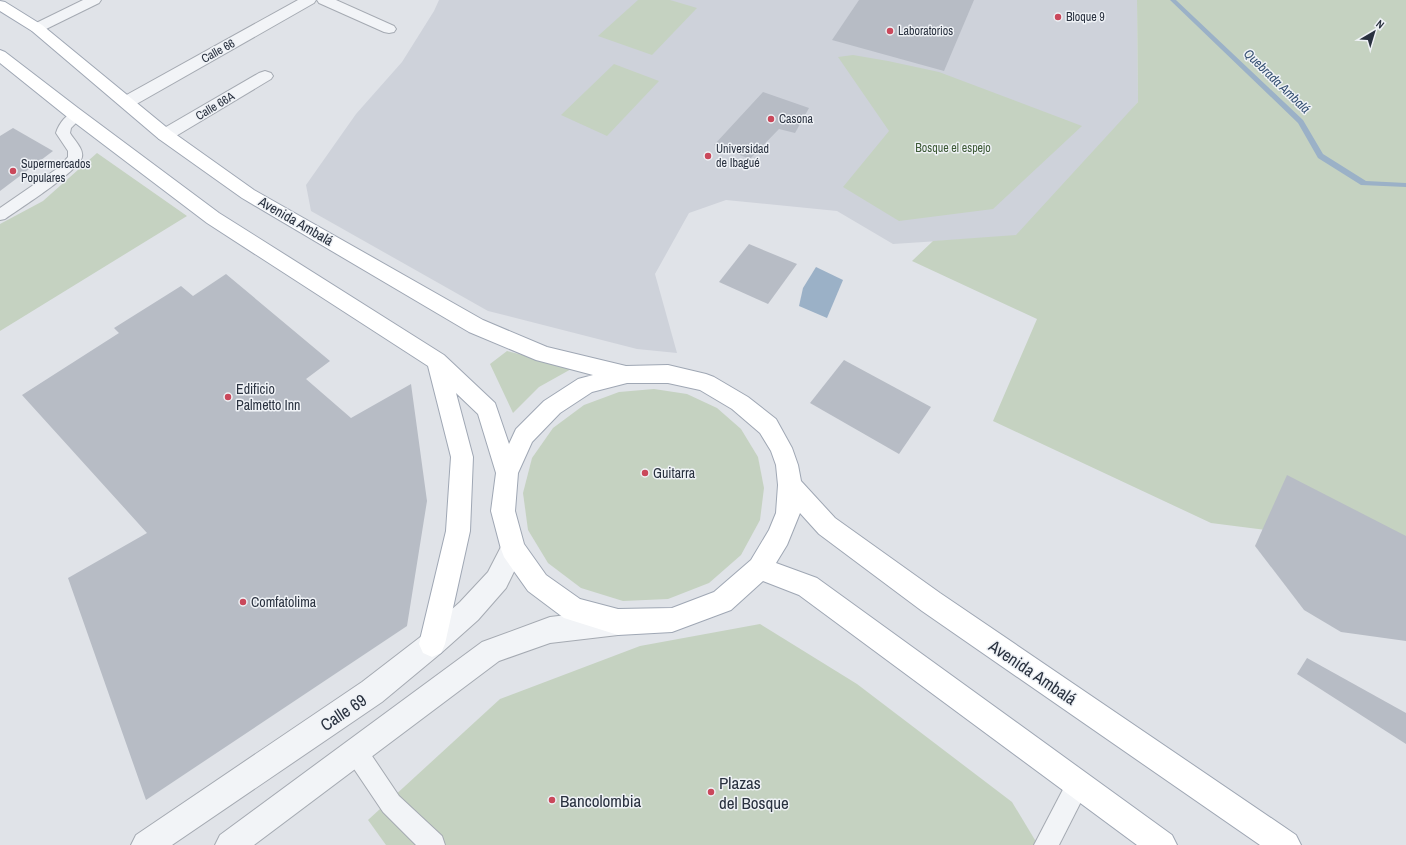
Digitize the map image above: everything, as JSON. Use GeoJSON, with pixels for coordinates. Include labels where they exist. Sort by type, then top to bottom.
{"type":"FeatureCollection","features":[{"type":"Feature","properties":{"kind":"main road","name":"Avenida Ambalá"},"geometry":{"type":"LineString","coordinates":[[0,5],[37,28],[165,135],[248,194],[476,326],[543,354],[626,374]]}},
{"type":"Feature","properties":{"kind":"main road"},"geometry":{"type":"LineString","coordinates":[[0,55],[213,218],[438,361],[487,410],[507,473]]}},
{"type":"Feature","properties":{"kind":"main road"},"geometry":{"type":"LineString","coordinates":[[432,644],[458,531],[462,457],[438,361]]}},
{"type":"Feature","properties":{"kind":"main road"},"geometry":{"type":"LineString","coordinates":[[626,374],[668,374],[706,383],[740,403],[768,426],[783,454],[787,465],[790,485],[788,513],[778,537],[760,568],[722,601],[672,620],[618,622],[573,609],[537,583],[513,550],[503,511],[507,473],[524,436],[552,407],[586,386],[626,374]]}},
{"type":"Feature","properties":{"kind":"main road","name":"Avenida Ambalá"},"geometry":{"type":"LineString","coordinates":[[790,485],[827,526],[931,602],[1286,845]]}},
{"type":"Feature","properties":{"kind":"main road"},"geometry":{"type":"LineString","coordinates":[[760,568],[808,586],[1162,845]]}},
{"type":"Feature","properties":{"kind":"street"},"geometry":{"type":"LineString","coordinates":[[37,28],[94,0]]}},
{"type":"Feature","properties":{"kind":"street","name":"Calle 66"},"geometry":{"type":"LineString","coordinates":[[127,102],[309,0]]}},
{"type":"Feature","properties":{"kind":"street"},"geometry":{"type":"LineString","coordinates":[[324,0],[389,29]]}},
{"type":"Feature","properties":{"kind":"street","name":"Calle 66A"},"geometry":{"type":"LineString","coordinates":[[165,135],[265,76]]}},
{"type":"Feature","properties":{"kind":"street","name":"Calle 69"},"geometry":{"type":"LineString","coordinates":[[146,845],[372,692],[432,644],[469,611],[497,580],[513,550]]}},
{"type":"Feature","properties":{"kind":"street"},"geometry":{"type":"LineString","coordinates":[[230,845],[491,651],[550,630],[618,622]]}},
{"type":"Feature","properties":{"kind":"lane"},"geometry":{"type":"LineString","coordinates":[[0,215],[63,171],[75,158],[75,151],[63,133],[65,126],[77,115]]}},
{"type":"Feature","properties":{"kind":"lane"},"geometry":{"type":"LineString","coordinates":[[356,752],[392,804],[433,845]]}},
{"type":"Feature","properties":{"kind":"lane"},"geometry":{"type":"LineString","coordinates":[[1046,845],[1078,784]]}},
{"type":"Feature","properties":{"kind":"shaded area","name":"Universidad de Ibagué"},"geometry":{"type":"Polygon","coordinates":[[[439,0],[1137,0],[1138,102],[1117,128],[1016,236],[893,244],[837,211],[726,200],[689,213],[655,274],[677,353],[637,349],[488,311],[311,211],[306,185],[356,114],[402,62],[434,11],[439,0]]]}},
{"type":"Feature","properties":{"kind":"green space"},"geometry":{"type":"Polygon","coordinates":[[[638,0],[670,0],[697,8],[652,55],[598,36],[638,0]]]}},
{"type":"Feature","properties":{"kind":"green space"},"geometry":{"type":"Polygon","coordinates":[[[1137,0],[1406,0],[1406,548],[1211,523],[993,421],[1037,319],[912,261],[933,241],[1016,235],[1138,102],[1137,0]]]}},
{"type":"Feature","properties":{"kind":"green space","name":"Bosque el espejo"},"geometry":{"type":"Polygon","coordinates":[[[853,55],[939,72],[1082,126],[993,209],[899,221],[843,187],[889,131],[838,57],[853,55]]]}},
{"type":"Feature","properties":{"kind":"green space"},"geometry":{"type":"Polygon","coordinates":[[[614,64],[659,81],[607,136],[561,115],[614,64]]]}},
{"type":"Feature","properties":{"kind":"green space"},"geometry":{"type":"Polygon","coordinates":[[[97,153],[187,216],[0,331],[0,224],[43,201],[97,153]]]}},
{"type":"Feature","properties":{"kind":"green space"},"geometry":{"type":"Polygon","coordinates":[[[507,351],[573,368],[539,387],[513,413],[490,364],[507,351]]]}},
{"type":"Feature","properties":{"kind":"green space"},"geometry":{"type":"Polygon","coordinates":[[[654,389],[687,394],[717,408],[741,429],[758,457],[764,488],[760,520],[741,555],[709,583],[668,599],[623,601],[581,588],[548,563],[528,530],[523,493],[532,458],[553,428],[584,405],[619,392],[654,389]]]}},
{"type":"Feature","properties":{"kind":"green space"},"geometry":{"type":"Polygon","coordinates":[[[760,624],[857,684],[1012,802],[1038,845],[386,845],[368,820],[500,699],[640,646],[760,624]]]}},
{"type":"Feature","properties":{"kind":"water"},"geometry":{"type":"Polygon","coordinates":[[[816,267],[843,280],[827,318],[799,306],[803,288],[816,267]]]}},
{"type":"Feature","properties":{"kind":"building","name":"Laboratorios"},"geometry":{"type":"Polygon","coordinates":[[[859,0],[974,0],[944,71],[832,40],[859,0]]]}},
{"type":"Feature","properties":{"kind":"building","name":"Casona"},"geometry":{"type":"Polygon","coordinates":[[[763,92],[809,108],[795,133],[779,129],[750,159],[714,145],[763,92]]]}},
{"type":"Feature","properties":{"kind":"building","name":"Supermercados Populares"},"geometry":{"type":"Polygon","coordinates":[[[13,128],[53,151],[0,191],[0,136],[13,128]]]}},
{"type":"Feature","properties":{"kind":"building"},"geometry":{"type":"Polygon","coordinates":[[[749,244],[797,264],[768,304],[719,282],[749,244]]]}},
{"type":"Feature","properties":{"kind":"building","name":"Comfatolima"},"geometry":{"type":"Polygon","coordinates":[[[226,274],[330,361],[306,379],[351,418],[411,384],[427,501],[407,626],[146,800],[68,578],[147,533],[22,395],[119,333],[114,328],[181,286],[193,296],[226,274]]]}},
{"type":"Feature","properties":{"kind":"building"},"geometry":{"type":"Polygon","coordinates":[[[844,360],[931,407],[899,454],[810,403],[844,360]]]}},
{"type":"Feature","properties":{"kind":"building"},"geometry":{"type":"Polygon","coordinates":[[[1287,475],[1406,536],[1406,641],[1341,632],[1304,610],[1255,546],[1287,475]]]}},
{"type":"Feature","properties":{"kind":"building"},"geometry":{"type":"Polygon","coordinates":[[[1307,658],[1406,713],[1406,744],[1297,674],[1307,658]]]}},
{"type":"Feature","properties":{"kind":"waterway","name":"Quebrada Ambalá"},"geometry":{"type":"LineString","coordinates":[[1173,0],[1301,122],[1320,156],[1364,183],[1406,185]]}},
{"type":"Feature","properties":{"kind":"place","name":"Bloque 9"},"geometry":{"type":"Point","coordinates":[1058,17]}},
{"type":"Feature","properties":{"kind":"place","name":"Laboratorios"},"geometry":{"type":"Point","coordinates":[890,31]}},
{"type":"Feature","properties":{"kind":"place","name":"Casona"},"geometry":{"type":"Point","coordinates":[771,119]}},
{"type":"Feature","properties":{"kind":"place","name":"Universidad de Ibagué"},"geometry":{"type":"Point","coordinates":[708,156]}},
{"type":"Feature","properties":{"kind":"place","name":"Supermercados Populares"},"geometry":{"type":"Point","coordinates":[13,171]}},
{"type":"Feature","properties":{"kind":"place","name":"Edificio Palmetto Inn"},"geometry":{"type":"Point","coordinates":[228,397]}},
{"type":"Feature","properties":{"kind":"place","name":"Guitarra"},"geometry":{"type":"Point","coordinates":[645,473]}},
{"type":"Feature","properties":{"kind":"place","name":"Comfatolima"},"geometry":{"type":"Point","coordinates":[243,602]}},
{"type":"Feature","properties":{"kind":"place","name":"Plazas del Bosque"},"geometry":{"type":"Point","coordinates":[711,792]}},
{"type":"Feature","properties":{"kind":"place","name":"Bancolombia"},"geometry":{"type":"Point","coordinates":[552,800]}}]}
